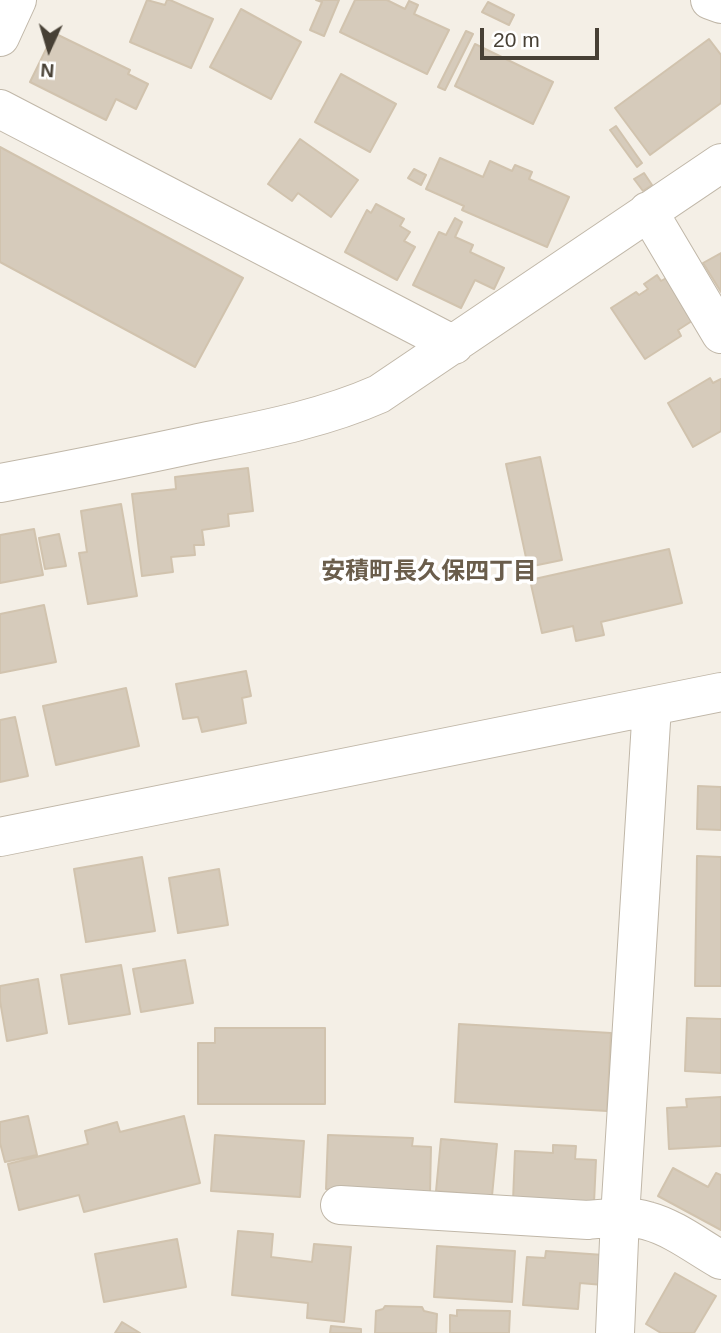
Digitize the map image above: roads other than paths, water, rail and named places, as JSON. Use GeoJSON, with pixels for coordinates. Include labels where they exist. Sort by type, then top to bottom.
{"type":"FeatureCollection","features":[{"type":"Feature","properties":{"kind":"street"},"geometry":{"type":"LineString","coordinates":[[0,37],[17,0]]}},
{"type":"Feature","properties":{"kind":"street"},"geometry":{"type":"LineString","coordinates":[[710,0],[721,4]]}},
{"type":"Feature","properties":{"kind":"street"},"geometry":{"type":"LineString","coordinates":[[0,109],[454,345]]}},
{"type":"Feature","properties":{"kind":"street"},"geometry":{"type":"LineString","coordinates":[[0,483],[219,439],[329,413],[379,394],[721,163]]}},
{"type":"Feature","properties":{"kind":"street"},"geometry":{"type":"LineString","coordinates":[[648,211],[721,334]]}},
{"type":"Feature","properties":{"kind":"street"},"geometry":{"type":"LineString","coordinates":[[0,837],[721,691]]}},
{"type":"Feature","properties":{"kind":"street"},"geometry":{"type":"LineString","coordinates":[[615,1333],[652,706]]}},
{"type":"Feature","properties":{"kind":"street"},"geometry":{"type":"LineString","coordinates":[[340,1205],[588,1220],[620,1217],[646,1220],[658,1224],[721,1260]]}},
{"type":"Feature","properties":{"kind":"district","name":"安積町長久保四丁目"},"geometry":{"type":"Point","coordinates":[429,572]}}]}
